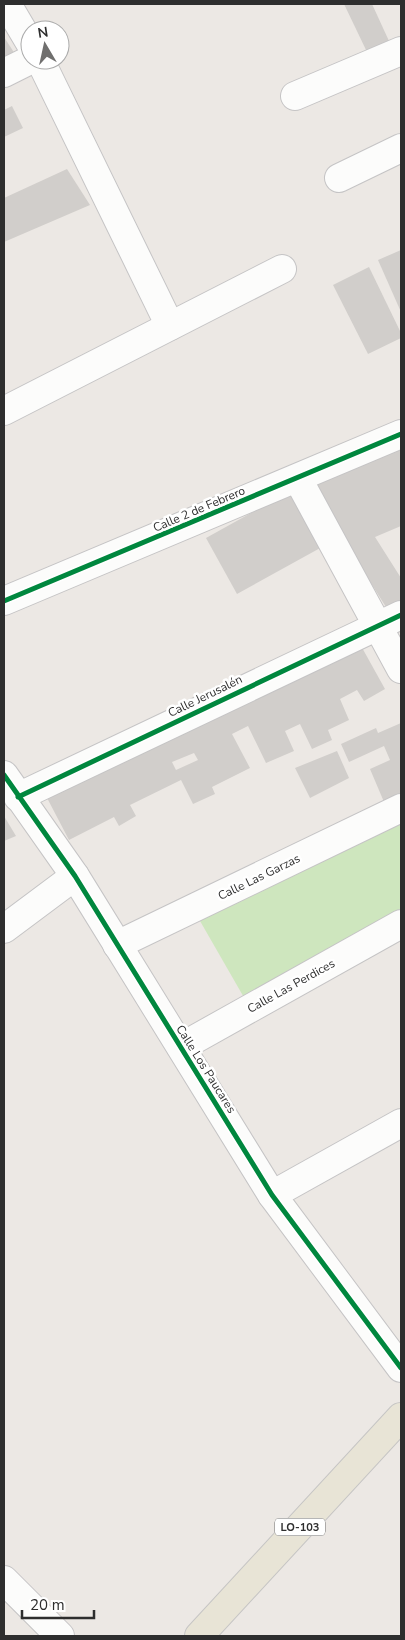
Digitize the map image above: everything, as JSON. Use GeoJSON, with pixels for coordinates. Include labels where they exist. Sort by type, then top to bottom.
{"type":"FeatureCollection","features":[{"type":"Feature","properties":{"kind":"main road","name":"LO-103"},"geometry":{"type":"LineString","coordinates":[[199,1636],[401,1417]]}},
{"type":"Feature","properties":{"kind":"street"},"geometry":{"type":"LineString","coordinates":[[7,4],[20,26]]}},
{"type":"Feature","properties":{"kind":"street"},"geometry":{"type":"LineString","coordinates":[[294,96],[401,51]]}},
{"type":"Feature","properties":{"kind":"street"},"geometry":{"type":"LineString","coordinates":[[4,73],[20,65]]}},
{"type":"Feature","properties":{"kind":"street"},"geometry":{"type":"LineString","coordinates":[[45,70],[170,326]]}},
{"type":"Feature","properties":{"kind":"street"},"geometry":{"type":"LineString","coordinates":[[339,178],[401,148]]}},
{"type":"Feature","properties":{"kind":"street"},"geometry":{"type":"LineString","coordinates":[[4,411],[282,269]]}},
{"type":"Feature","properties":{"kind":"street","name":"Calle 2 de Febrero"},"geometry":{"type":"LineString","coordinates":[[4,602],[401,434]]}},
{"type":"Feature","properties":{"kind":"street"},"geometry":{"type":"LineString","coordinates":[[298,479],[389,620],[401,669]]}},
{"type":"Feature","properties":{"kind":"street","name":"Calle Jerusalén"},"geometry":{"type":"LineString","coordinates":[[11,786],[389,620]]}},
{"type":"Feature","properties":{"kind":"street","name":"Calle Los Paucares"},"geometry":{"type":"LineString","coordinates":[[11,786],[75,876],[272,1195],[401,1368]]}},
{"type":"Feature","properties":{"kind":"street","name":"Calle Las Garzas"},"geometry":{"type":"LineString","coordinates":[[117,945],[401,808]]}},
{"type":"Feature","properties":{"kind":"street"},"geometry":{"type":"LineString","coordinates":[[4,929],[75,876]]}},
{"type":"Feature","properties":{"kind":"street","name":"Calle Las Perdices"},"geometry":{"type":"LineString","coordinates":[[181,1047],[401,924]]}},
{"type":"Feature","properties":{"kind":"street"},"geometry":{"type":"LineString","coordinates":[[272,1195],[401,1123]]}},
{"type":"Feature","properties":{"kind":"street"},"geometry":{"type":"LineString","coordinates":[[4,1580],[60,1636]]}},
{"type":"Feature","properties":{"kind":"green space"},"geometry":{"type":"Polygon","coordinates":[[[401,814],[401,917],[246,1001],[196,914],[401,814]]]}},
{"type":"Feature","properties":{"kind":"building"},"geometry":{"type":"Polygon","coordinates":[[[344,4],[372,4],[389,41],[367,52],[344,4]]]}},
{"type":"Feature","properties":{"kind":"building"},"geometry":{"type":"Polygon","coordinates":[[[4,37],[15,54],[4,59],[4,37]]]}},
{"type":"Feature","properties":{"kind":"building"},"geometry":{"type":"Polygon","coordinates":[[[12,106],[23,128],[4,137],[4,110],[12,106]]]}},
{"type":"Feature","properties":{"kind":"building"},"geometry":{"type":"Polygon","coordinates":[[[67,169],[90,205],[4,242],[4,198],[67,169]]]}},
{"type":"Feature","properties":{"kind":"building"},"geometry":{"type":"Polygon","coordinates":[[[401,250],[401,312],[378,260],[401,250]]]}},
{"type":"Feature","properties":{"kind":"building"},"geometry":{"type":"Polygon","coordinates":[[[369,267],[401,333],[401,338],[368,354],[333,285],[369,267]]]}},
{"type":"Feature","properties":{"kind":"building"},"geometry":{"type":"Polygon","coordinates":[[[401,444],[401,526],[375,537],[401,578],[401,610],[391,615],[349,548],[312,482],[401,444]]]}},
{"type":"Feature","properties":{"kind":"building"},"geometry":{"type":"Polygon","coordinates":[[[289,492],[322,547],[237,594],[206,538],[289,492]]]}},
{"type":"Feature","properties":{"kind":"building"},"geometry":{"type":"Polygon","coordinates":[[[360,644],[385,689],[364,701],[357,690],[340,699],[349,720],[328,730],[332,740],[312,749],[300,724],[285,731],[294,751],[266,763],[248,726],[232,734],[250,768],[212,787],[215,794],[193,804],[181,780],[130,805],[136,816],[119,826],[114,817],[69,840],[45,794],[360,644]],[[194,753],[172,762],[176,770],[198,760],[194,753]]]}},
{"type":"Feature","properties":{"kind":"building"},"geometry":{"type":"Polygon","coordinates":[[[401,723],[401,803],[387,809],[370,769],[390,760],[384,746],[349,762],[341,744],[376,728],[378,733],[401,723]]]}},
{"type":"Feature","properties":{"kind":"building"},"geometry":{"type":"Polygon","coordinates":[[[337,751],[349,778],[310,798],[295,768],[337,751]]]}},
{"type":"Feature","properties":{"kind":"building"},"geometry":{"type":"Polygon","coordinates":[[[4,816],[16,836],[4,841],[4,816]]]}},
{"type":"Feature","properties":{"kind":"cycle path"},"geometry":{"type":"LineString","coordinates":[[4,601],[401,434]]}},
{"type":"Feature","properties":{"kind":"cycle path"},"geometry":{"type":"LineString","coordinates":[[18,797],[401,615]]}},
{"type":"Feature","properties":{"kind":"cycle path"},"geometry":{"type":"LineString","coordinates":[[4,775],[75,876],[272,1195],[401,1368]]}}]}
